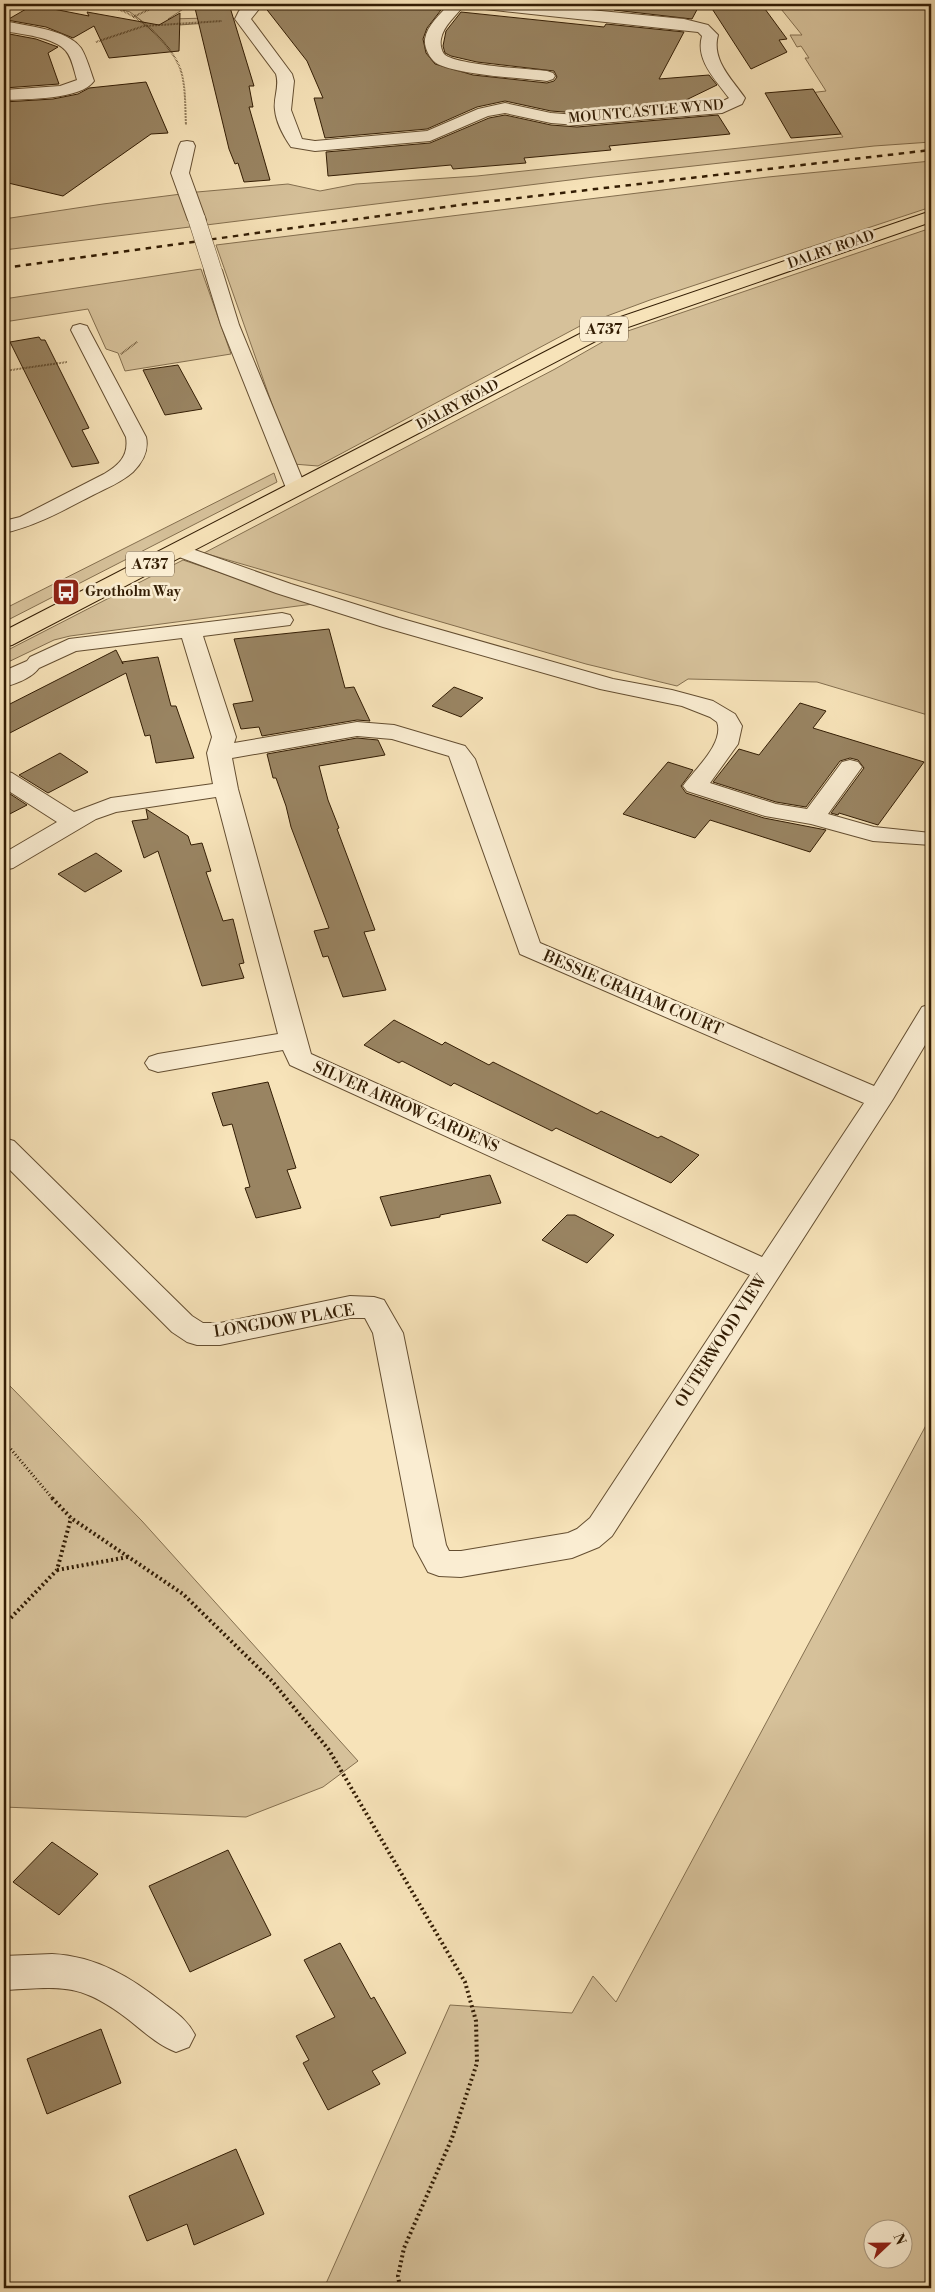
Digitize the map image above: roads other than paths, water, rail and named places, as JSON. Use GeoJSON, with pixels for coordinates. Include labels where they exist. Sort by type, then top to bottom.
{"type":"FeatureCollection","features":[{"type":"Feature","properties":{"kind":"highway","name":"DALRY ROAD"},"geometry":{"type":"LineString","coordinates":[[4,640],[604,329],[931,216]]}},
{"type":"Feature","properties":{"kind":"street","name":"MOUNTCASTLE WYND"},"geometry":{"type":"LineString","coordinates":[[255,4],[244,14],[243,19],[284,74],[286,81],[283,110],[294,139],[306,145],[315,146],[424,136],[440,132],[484,112],[505,108],[551,118],[577,120],[722,108],[736,101],[737,98],[712,62],[707,48],[710,35],[703,28],[684,24],[485,4]]}},
{"type":"Feature","properties":{"kind":"street"},"geometry":{"type":"LineString","coordinates":[[457,4],[433,38],[436,54],[442,60],[473,67],[547,76]]}},
{"type":"Feature","properties":{"kind":"street"},"geometry":{"type":"LineString","coordinates":[[4,26],[58,39],[70,45],[74,50],[86,80],[82,85],[69,89],[4,96]]}},
{"type":"Feature","properties":{"kind":"street"},"geometry":{"type":"LineString","coordinates":[[186,146],[180,173],[230,325],[296,488]]}},
{"type":"Feature","properties":{"kind":"street"},"geometry":{"type":"LineString","coordinates":[[4,527],[27,521],[111,478],[123,471],[137,452],[138,444],[136,437],[80,330]]}},
{"type":"Feature","properties":{"kind":"street"},"geometry":{"type":"LineString","coordinates":[[178,550],[237,573],[364,614],[517,659],[620,687],[699,703],[721,713],[727,719],[730,726],[730,735],[726,746],[695,786],[773,812],[813,816],[874,834],[927,839]]}},
{"type":"Feature","properties":{"kind":"street"},"geometry":{"type":"LineString","coordinates":[[4,680],[69,646],[282,620]]}},
{"type":"Feature","properties":{"kind":"street","name":"SILVER ARROW GARDENS"},"geometry":{"type":"LineString","coordinates":[[191,631],[224,737],[219,753],[226,789],[293,1040],[300,1059],[767,1271]]}},
{"type":"Feature","properties":{"kind":"street","name":"BESSIE GRAHAM COURT"},"geometry":{"type":"LineString","coordinates":[[219,753],[357,729],[394,732],[457,751],[463,759],[529,948],[880,1099]]}},
{"type":"Feature","properties":{"kind":"street"},"geometry":{"type":"LineString","coordinates":[[813,816],[850,767]]}},
{"type":"Feature","properties":{"kind":"street"},"geometry":{"type":"LineString","coordinates":[[4,778],[73,822]]}},
{"type":"Feature","properties":{"kind":"street"},"geometry":{"type":"LineString","coordinates":[[4,863],[73,822],[111,805],[226,789]]}},
{"type":"Feature","properties":{"kind":"street","name":"OUTERWOOD VIEW"},"geometry":{"type":"LineString","coordinates":[[439,1563],[461,1564],[572,1545],[588,1538],[600,1527],[880,1099],[931,1013]]}},
{"type":"Feature","properties":{"kind":"street"},"geometry":{"type":"LineString","coordinates":[[158,1063],[293,1040]]}},
{"type":"Feature","properties":{"kind":"street","name":"LONGDOW PLACE"},"geometry":{"type":"LineString","coordinates":[[4,1148],[182,1324],[198,1334],[220,1334],[350,1308],[374,1308],[388,1333],[430,1546],[439,1563]]}},
{"type":"Feature","properties":{"kind":"street"},"geometry":{"type":"LineString","coordinates":[[4,1973],[42,1970],[80,1974],[107,1984],[176,2035]]}},
{"type":"Feature","properties":{"kind":"railway"},"geometry":{"type":"LineString","coordinates":[[4,268],[467,204],[931,150]]}},
{"type":"Feature","properties":{"kind":"place","name":"Grotholm Way"},"geometry":{"type":"Point","coordinates":[66,592]}}]}
